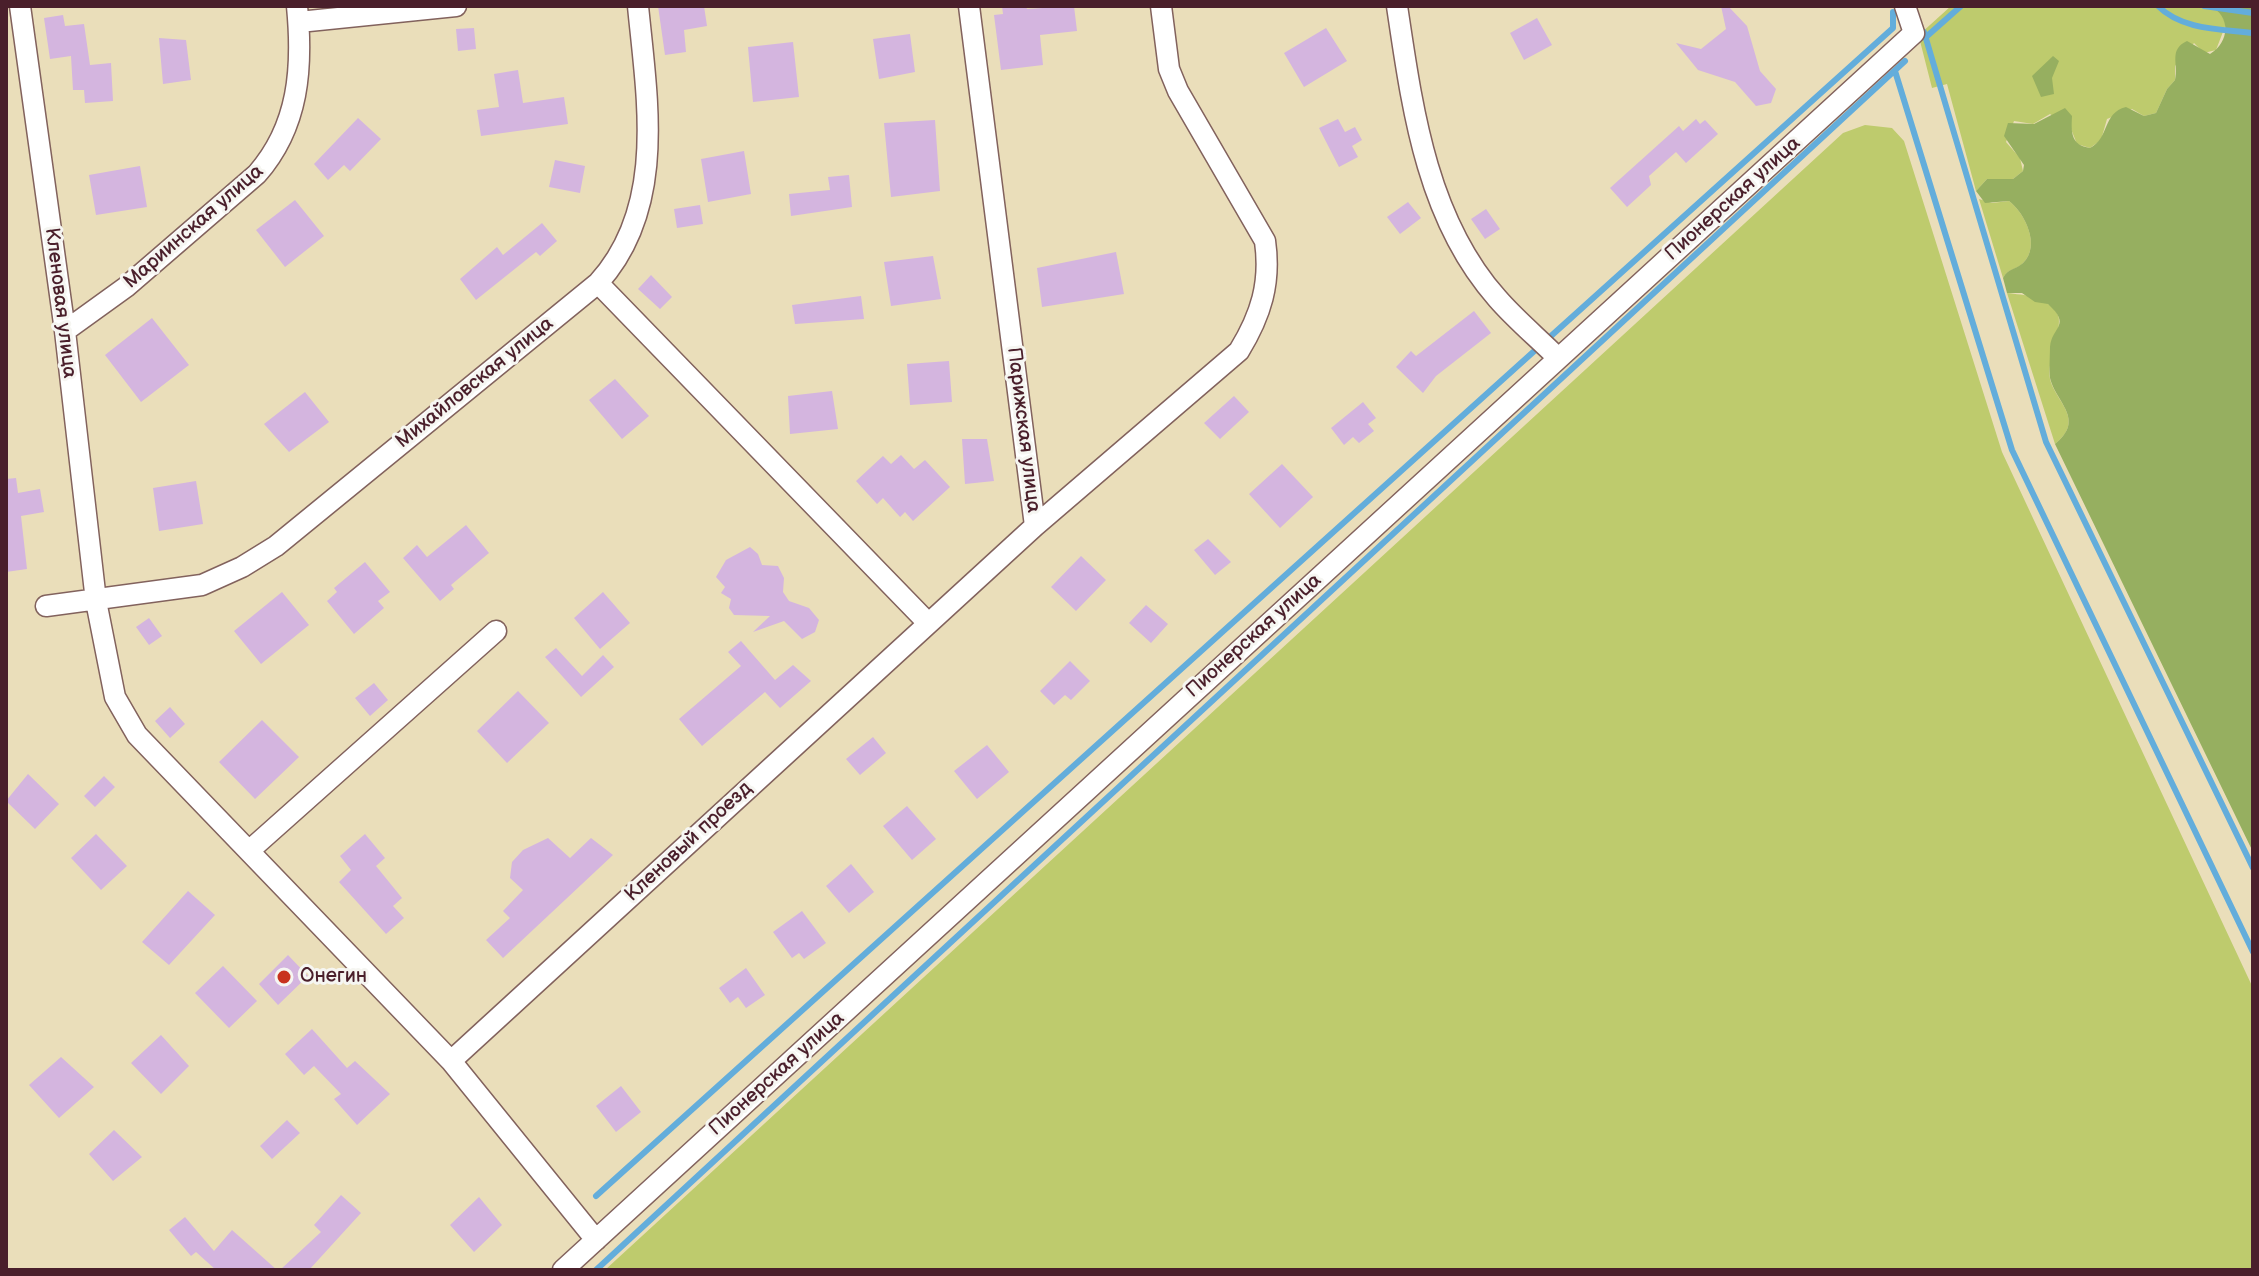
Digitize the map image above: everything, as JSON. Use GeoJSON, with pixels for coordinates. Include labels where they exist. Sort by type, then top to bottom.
{"type":"FeatureCollection","features":[{"type":"Feature","properties":{"kind":"street","name":"Кленовая улица"},"geometry":{"type":"LineString","coordinates":[[20,6],[65,331],[96,601],[110,675],[125,718],[137,735],[451,1061],[596,1240]]}},
{"type":"Feature","properties":{"kind":"street"},"geometry":{"type":"LineString","coordinates":[[298,14],[456,6]]}},
{"type":"Feature","properties":{"kind":"street","name":"Михайловская улица"},"geometry":{"type":"LineString","coordinates":[[46,606],[202,585],[242,567],[276,546],[598,283],[615,264],[633,227],[648,151],[638,6]]}},
{"type":"Feature","properties":{"kind":"street","name":"Парижская улица"},"geometry":{"type":"LineString","coordinates":[[928,623],[1035,526],[969,6]]}},
{"type":"Feature","properties":{"kind":"street"},"geometry":{"type":"LineString","coordinates":[[1035,526],[1239,351],[1256,324],[1264,297],[1269,268],[1265,241],[1178,91],[1169,69],[1161,6]]}},
{"type":"Feature","properties":{"kind":"street"},"geometry":{"type":"LineString","coordinates":[[1397,6],[1416,128],[1452,224],[1471,262],[1496,297],[1558,358]]}},
{"type":"Feature","properties":{"kind":"street","name":"Пионерская улица"},"geometry":{"type":"LineString","coordinates":[[563,1270],[1914,33],[1905,6]]}},
{"type":"Feature","properties":{"kind":"street","name":"Мариинская улица"},"geometry":{"type":"LineString","coordinates":[[65,331],[126,287],[257,174],[276,153],[289,127],[297,90],[298,14]]}},
{"type":"Feature","properties":{"kind":"street"},"geometry":{"type":"LineString","coordinates":[[598,283],[928,623]]}},
{"type":"Feature","properties":{"kind":"street","name":"Кленовый проезд"},"geometry":{"type":"LineString","coordinates":[[451,1061],[928,623]]}},
{"type":"Feature","properties":{"kind":"street"},"geometry":{"type":"LineString","coordinates":[[250,850],[496,631]]}},
{"type":"Feature","properties":{"kind":"green space"},"geometry":{"type":"Polygon","coordinates":[[[1951,6],[2210,6],[2220,11],[2226,24],[2216,50],[2204,53],[2194,43],[2175,66],[2175,80],[2167,89],[2156,113],[2144,116],[2132,109],[2107,119],[2101,140],[2090,148],[2077,144],[2071,129],[2050,114],[2033,124],[2014,121],[2006,142],[2020,158],[2023,171],[2013,179],[1987,179],[1976,191],[1947,84],[1932,88],[1920,41],[1920,34],[1951,6]]]}},
{"type":"Feature","properties":{"kind":"green space"},"geometry":{"type":"Polygon","coordinates":[[[2210,6],[2253,6],[2253,852],[2055,444],[2064,435],[2069,419],[2050,378],[2051,340],[2059,326],[2059,317],[2048,304],[2035,302],[2022,293],[2007,293],[2003,278],[2028,256],[2031,248],[2029,230],[2009,201],[1985,203],[1976,191],[1987,179],[2013,179],[2023,171],[2024,165],[2004,136],[2008,123],[2034,124],[2065,108],[2072,116],[2072,133],[2076,141],[2090,148],[2101,138],[2109,120],[2118,110],[2126,107],[2144,116],[2156,113],[2167,89],[2175,80],[2176,53],[2181,45],[2187,41],[2210,54],[2221,43],[2225,22],[2210,6]]]}},
{"type":"Feature","properties":{"kind":"green space"},"geometry":{"type":"Polygon","coordinates":[[[2053,56],[2059,61],[2052,78],[2054,94],[2041,97],[2032,76],[2053,56]]]}},
{"type":"Feature","properties":{"kind":"green space"},"geometry":{"type":"Polygon","coordinates":[[[1865,125],[1892,128],[1904,141],[2002,452],[2253,988],[2253,1270],[605,1270],[1843,133],[1865,125]]]}},
{"type":"Feature","properties":{"kind":"green space"},"geometry":{"type":"Polygon","coordinates":[[[1979,199],[1992,203],[2009,201],[2029,230],[2031,248],[2028,256],[2003,278],[1979,199]]]}},
{"type":"Feature","properties":{"kind":"green space"},"geometry":{"type":"Polygon","coordinates":[[[2007,293],[2047,303],[2059,319],[2049,371],[2053,388],[2069,419],[2064,435],[2055,444],[2007,293]]]}},
{"type":"Feature","properties":{"kind":"building"},"geometry":{"type":"Polygon","coordinates":[[[658,6],[704,6],[707,26],[684,30],[686,52],[665,55],[658,6]]]}},
{"type":"Feature","properties":{"kind":"building"},"geometry":{"type":"Polygon","coordinates":[[[1002,6],[1026,6],[1027,9],[1074,6],[1077,31],[1040,35],[1043,65],[1001,70],[994,15],[1003,14],[1002,6]]]}},
{"type":"Feature","properties":{"kind":"building"},"geometry":{"type":"Polygon","coordinates":[[[1721,6],[1728,6],[1747,26],[1760,71],[1776,89],[1771,103],[1756,106],[1735,82],[1698,70],[1676,43],[1701,49],[1726,29],[1721,6]]]}},
{"type":"Feature","properties":{"kind":"building"},"geometry":{"type":"Polygon","coordinates":[[[63,15],[65,26],[84,24],[90,65],[111,63],[113,101],[85,103],[84,90],[73,90],[71,56],[50,59],[44,18],[63,15]]]}},
{"type":"Feature","properties":{"kind":"building"},"geometry":{"type":"Polygon","coordinates":[[[1537,18],[1552,45],[1524,60],[1510,33],[1537,18]]]}},
{"type":"Feature","properties":{"kind":"building"},"geometry":{"type":"Polygon","coordinates":[[[474,28],[476,49],[458,51],[456,29],[474,28]]]}},
{"type":"Feature","properties":{"kind":"building"},"geometry":{"type":"Polygon","coordinates":[[[1326,28],[1347,61],[1304,87],[1284,53],[1326,28]]]}},
{"type":"Feature","properties":{"kind":"building"},"geometry":{"type":"Polygon","coordinates":[[[910,34],[915,72],[879,79],[873,39],[910,34]]]}},
{"type":"Feature","properties":{"kind":"building"},"geometry":{"type":"Polygon","coordinates":[[[159,38],[186,40],[191,80],[163,84],[159,38]]]}},
{"type":"Feature","properties":{"kind":"building"},"geometry":{"type":"Polygon","coordinates":[[[793,42],[799,97],[753,102],[748,47],[793,42]]]}},
{"type":"Feature","properties":{"kind":"building"},"geometry":{"type":"Polygon","coordinates":[[[518,70],[523,103],[564,97],[568,124],[481,136],[477,110],[499,107],[494,74],[518,70]]]}},
{"type":"Feature","properties":{"kind":"building"},"geometry":{"type":"Polygon","coordinates":[[[358,118],[381,139],[350,171],[344,165],[328,180],[314,164],[358,118]]]}},
{"type":"Feature","properties":{"kind":"building"},"geometry":{"type":"Polygon","coordinates":[[[1338,119],[1345,132],[1355,127],[1362,140],[1352,146],[1358,157],[1339,167],[1319,128],[1338,119]]]}},
{"type":"Feature","properties":{"kind":"building"},"geometry":{"type":"Polygon","coordinates":[[[1696,119],[1700,124],[1705,120],[1718,134],[1686,163],[1676,152],[1649,176],[1651,185],[1627,207],[1610,188],[1679,126],[1683,131],[1696,119]]]}},
{"type":"Feature","properties":{"kind":"building"},"geometry":{"type":"Polygon","coordinates":[[[935,120],[940,191],[891,197],[884,123],[935,120]]]}},
{"type":"Feature","properties":{"kind":"building"},"geometry":{"type":"Polygon","coordinates":[[[744,151],[751,194],[708,202],[701,159],[744,151]]]}},
{"type":"Feature","properties":{"kind":"building"},"geometry":{"type":"Polygon","coordinates":[[[555,160],[585,166],[580,193],[549,187],[555,160]]]}},
{"type":"Feature","properties":{"kind":"building"},"geometry":{"type":"Polygon","coordinates":[[[140,166],[147,207],[96,215],[89,175],[140,166]]]}},
{"type":"Feature","properties":{"kind":"building"},"geometry":{"type":"Polygon","coordinates":[[[849,175],[852,207],[791,216],[789,194],[830,190],[828,177],[849,175]]]}},
{"type":"Feature","properties":{"kind":"building"},"geometry":{"type":"Polygon","coordinates":[[[295,200],[324,236],[285,267],[256,230],[295,200]]]}},
{"type":"Feature","properties":{"kind":"building"},"geometry":{"type":"Polygon","coordinates":[[[1408,202],[1421,218],[1400,234],[1387,217],[1408,202]]]}},
{"type":"Feature","properties":{"kind":"building"},"geometry":{"type":"Polygon","coordinates":[[[700,205],[703,224],[677,228],[674,209],[700,205]]]}},
{"type":"Feature","properties":{"kind":"building"},"geometry":{"type":"Polygon","coordinates":[[[1486,209],[1500,229],[1485,239],[1471,219],[1486,209]]]}},
{"type":"Feature","properties":{"kind":"building"},"geometry":{"type":"Polygon","coordinates":[[[542,223],[557,241],[540,256],[536,252],[476,300],[460,279],[497,247],[503,255],[542,223]]]}},
{"type":"Feature","properties":{"kind":"building"},"geometry":{"type":"Polygon","coordinates":[[[1116,252],[1124,294],[1042,307],[1037,268],[1116,252]]]}},
{"type":"Feature","properties":{"kind":"building"},"geometry":{"type":"Polygon","coordinates":[[[933,256],[941,299],[891,306],[884,262],[933,256]]]}},
{"type":"Feature","properties":{"kind":"building"},"geometry":{"type":"Polygon","coordinates":[[[651,275],[672,297],[660,309],[638,289],[651,275]]]}},
{"type":"Feature","properties":{"kind":"building"},"geometry":{"type":"Polygon","coordinates":[[[861,296],[864,319],[795,324],[792,305],[861,296]]]}},
{"type":"Feature","properties":{"kind":"building"},"geometry":{"type":"Polygon","coordinates":[[[1474,311],[1491,333],[1436,376],[1423,393],[1396,367],[1411,351],[1416,356],[1474,311]]]}},
{"type":"Feature","properties":{"kind":"building"},"geometry":{"type":"Polygon","coordinates":[[[152,318],[189,365],[141,402],[105,355],[152,318]]]}},
{"type":"Feature","properties":{"kind":"building"},"geometry":{"type":"Polygon","coordinates":[[[949,361],[952,402],[910,405],[907,364],[949,361]]]}},
{"type":"Feature","properties":{"kind":"building"},"geometry":{"type":"Polygon","coordinates":[[[615,379],[649,416],[622,439],[589,400],[615,379]]]}},
{"type":"Feature","properties":{"kind":"building"},"geometry":{"type":"Polygon","coordinates":[[[832,391],[838,429],[790,434],[788,396],[832,391]]]}},
{"type":"Feature","properties":{"kind":"building"},"geometry":{"type":"Polygon","coordinates":[[[305,392],[329,422],[289,452],[264,424],[305,392]]]}},
{"type":"Feature","properties":{"kind":"building"},"geometry":{"type":"Polygon","coordinates":[[[1234,396],[1249,412],[1220,439],[1204,423],[1234,396]]]}},
{"type":"Feature","properties":{"kind":"building"},"geometry":{"type":"Polygon","coordinates":[[[1363,402],[1376,418],[1368,424],[1374,431],[1359,443],[1353,437],[1344,445],[1331,428],[1363,402]]]}},
{"type":"Feature","properties":{"kind":"building"},"geometry":{"type":"Polygon","coordinates":[[[962,439],[987,439],[994,481],[965,484],[962,439]]]}},
{"type":"Feature","properties":{"kind":"building"},"geometry":{"type":"Polygon","coordinates":[[[901,455],[914,469],[925,460],[950,487],[913,521],[905,512],[900,517],[883,498],[877,504],[856,481],[883,456],[891,464],[901,455]]]}},
{"type":"Feature","properties":{"kind":"building"},"geometry":{"type":"Polygon","coordinates":[[[1282,464],[1313,497],[1280,528],[1249,494],[1282,464]]]}},
{"type":"Feature","properties":{"kind":"building"},"geometry":{"type":"Polygon","coordinates":[[[16,478],[18,493],[40,489],[44,512],[21,516],[27,569],[6,572],[6,479],[16,478]]]}},
{"type":"Feature","properties":{"kind":"building"},"geometry":{"type":"Polygon","coordinates":[[[196,481],[203,524],[159,531],[153,488],[196,481]]]}},
{"type":"Feature","properties":{"kind":"building"},"geometry":{"type":"Polygon","coordinates":[[[466,525],[489,553],[451,585],[454,589],[440,601],[403,558],[417,545],[427,557],[466,525]]]}},
{"type":"Feature","properties":{"kind":"building"},"geometry":{"type":"Polygon","coordinates":[[[1208,539],[1231,562],[1215,575],[1194,550],[1208,539]]]}},
{"type":"Feature","properties":{"kind":"building"},"geometry":{"type":"Polygon","coordinates":[[[750,547],[758,554],[762,565],[778,566],[784,578],[783,592],[789,601],[809,608],[819,620],[815,632],[802,639],[784,621],[753,632],[770,616],[734,615],[729,608],[731,599],[721,593],[725,587],[716,577],[726,560],[750,547]]]}},
{"type":"Feature","properties":{"kind":"building"},"geometry":{"type":"Polygon","coordinates":[[[1081,556],[1106,580],[1076,611],[1051,587],[1081,556]]]}},
{"type":"Feature","properties":{"kind":"building"},"geometry":{"type":"Polygon","coordinates":[[[365,562],[390,592],[378,601],[384,608],[354,634],[327,601],[337,592],[334,588],[365,562]]]}},
{"type":"Feature","properties":{"kind":"building"},"geometry":{"type":"Polygon","coordinates":[[[282,592],[309,625],[261,664],[234,631],[282,592]]]}},
{"type":"Feature","properties":{"kind":"building"},"geometry":{"type":"Polygon","coordinates":[[[603,592],[630,623],[600,649],[574,618],[603,592]]]}},
{"type":"Feature","properties":{"kind":"building"},"geometry":{"type":"Polygon","coordinates":[[[1146,605],[1168,624],[1151,643],[1129,623],[1146,605]]]}},
{"type":"Feature","properties":{"kind":"building"},"geometry":{"type":"Polygon","coordinates":[[[149,618],[162,636],[149,645],[136,627],[149,618]]]}},
{"type":"Feature","properties":{"kind":"building"},"geometry":{"type":"Polygon","coordinates":[[[741,641],[775,680],[793,665],[811,681],[780,708],[765,692],[702,746],[679,719],[741,666],[728,652],[741,641]]]}},
{"type":"Feature","properties":{"kind":"building"},"geometry":{"type":"Polygon","coordinates":[[[556,648],[582,676],[603,655],[614,667],[581,697],[545,657],[556,648]]]}},
{"type":"Feature","properties":{"kind":"building"},"geometry":{"type":"Polygon","coordinates":[[[1070,661],[1090,681],[1071,700],[1065,695],[1054,705],[1040,691],[1070,661]]]}},
{"type":"Feature","properties":{"kind":"building"},"geometry":{"type":"Polygon","coordinates":[[[374,683],[388,700],[370,716],[355,698],[374,683]]]}},
{"type":"Feature","properties":{"kind":"building"},"geometry":{"type":"Polygon","coordinates":[[[518,691],[549,723],[507,763],[477,731],[518,691]]]}},
{"type":"Feature","properties":{"kind":"building"},"geometry":{"type":"Polygon","coordinates":[[[170,707],[185,724],[170,738],[155,721],[170,707]]]}},
{"type":"Feature","properties":{"kind":"building"},"geometry":{"type":"Polygon","coordinates":[[[262,720],[299,757],[255,799],[219,762],[262,720]]]}},
{"type":"Feature","properties":{"kind":"building"},"geometry":{"type":"Polygon","coordinates":[[[873,737],[886,753],[860,775],[846,759],[873,737]]]}},
{"type":"Feature","properties":{"kind":"building"},"geometry":{"type":"Polygon","coordinates":[[[987,745],[1009,772],[977,799],[954,771],[987,745]]]}},
{"type":"Feature","properties":{"kind":"building"},"geometry":{"type":"Polygon","coordinates":[[[28,774],[59,804],[35,829],[6,801],[28,774]]]}},
{"type":"Feature","properties":{"kind":"building"},"geometry":{"type":"Polygon","coordinates":[[[104,776],[115,787],[95,807],[84,796],[104,776]]]}},
{"type":"Feature","properties":{"kind":"building"},"geometry":{"type":"Polygon","coordinates":[[[907,806],[936,839],[912,860],[883,826],[907,806]]]}},
{"type":"Feature","properties":{"kind":"building"},"geometry":{"type":"Polygon","coordinates":[[[96,834],[127,866],[101,890],[71,858],[96,834]]]}},
{"type":"Feature","properties":{"kind":"building"},"geometry":{"type":"Polygon","coordinates":[[[365,834],[385,858],[376,866],[402,898],[393,906],[404,918],[386,934],[339,882],[351,870],[340,856],[365,834]]]}},
{"type":"Feature","properties":{"kind":"building"},"geometry":{"type":"Polygon","coordinates":[[[548,838],[570,858],[591,838],[613,855],[503,958],[486,940],[510,918],[503,911],[523,890],[510,878],[512,862],[523,850],[548,838]]]}},
{"type":"Feature","properties":{"kind":"building"},"geometry":{"type":"Polygon","coordinates":[[[851,864],[874,892],[849,913],[826,886],[851,864]]]}},
{"type":"Feature","properties":{"kind":"building"},"geometry":{"type":"Polygon","coordinates":[[[188,891],[215,915],[169,965],[142,942],[188,891]]]}},
{"type":"Feature","properties":{"kind":"building"},"geometry":{"type":"Polygon","coordinates":[[[802,911],[826,943],[804,959],[799,953],[792,958],[773,932],[802,911]]]}},
{"type":"Feature","properties":{"kind":"building"},"geometry":{"type":"Polygon","coordinates":[[[288,955],[308,976],[278,1005],[259,984],[288,955]]]}},
{"type":"Feature","properties":{"kind":"building"},"geometry":{"type":"Polygon","coordinates":[[[223,966],[257,1001],[229,1028],[195,993],[223,966]]]}},
{"type":"Feature","properties":{"kind":"building"},"geometry":{"type":"Polygon","coordinates":[[[746,968],[765,995],[746,1008],[738,997],[730,1003],[719,988],[746,968]]]}},
{"type":"Feature","properties":{"kind":"building"},"geometry":{"type":"Polygon","coordinates":[[[312,1029],[347,1068],[355,1061],[390,1094],[357,1125],[334,1099],[341,1094],[314,1066],[304,1075],[285,1054],[312,1029]]]}},
{"type":"Feature","properties":{"kind":"building"},"geometry":{"type":"Polygon","coordinates":[[[161,1035],[189,1066],[161,1094],[131,1063],[161,1035]]]}},
{"type":"Feature","properties":{"kind":"building"},"geometry":{"type":"Polygon","coordinates":[[[61,1057],[94,1087],[59,1118],[29,1085],[61,1057]]]}},
{"type":"Feature","properties":{"kind":"building"},"geometry":{"type":"Polygon","coordinates":[[[621,1086],[641,1112],[616,1132],[596,1106],[621,1086]]]}},
{"type":"Feature","properties":{"kind":"building"},"geometry":{"type":"Polygon","coordinates":[[[287,1120],[300,1133],[272,1159],[260,1146],[287,1120]]]}},
{"type":"Feature","properties":{"kind":"building"},"geometry":{"type":"Polygon","coordinates":[[[114,1130],[142,1157],[113,1181],[89,1154],[114,1130]]]}},
{"type":"Feature","properties":{"kind":"building"},"geometry":{"type":"Polygon","coordinates":[[[341,1195],[361,1213],[309,1270],[280,1270],[321,1232],[314,1225],[341,1195]]]}},
{"type":"Feature","properties":{"kind":"building"},"geometry":{"type":"Polygon","coordinates":[[[479,1197],[502,1225],[474,1252],[450,1225],[479,1197]]]}},
{"type":"Feature","properties":{"kind":"building"},"geometry":{"type":"Polygon","coordinates":[[[185,1217],[214,1251],[232,1230],[277,1270],[216,1270],[196,1252],[191,1256],[169,1230],[185,1217]]]}},
{"type":"Feature","properties":{"kind":"waterway"},"geometry":{"type":"LineString","coordinates":[[1926,37],[1961,6]]}},
{"type":"Feature","properties":{"kind":"waterway"},"geometry":{"type":"LineString","coordinates":[[2158,6],[2190,24],[2253,33]]}},
{"type":"Feature","properties":{"kind":"waterway"},"geometry":{"type":"LineString","coordinates":[[2204,6],[2253,13]]}},
{"type":"Feature","properties":{"kind":"waterway"},"geometry":{"type":"LineString","coordinates":[[596,1196],[1893,28],[1893,12]]}},
{"type":"Feature","properties":{"kind":"waterway"},"geometry":{"type":"LineString","coordinates":[[1924,32],[2046,442],[2253,868]]}},
{"type":"Feature","properties":{"kind":"waterway"},"geometry":{"type":"LineString","coordinates":[[596,1270],[1905,61]]}},
{"type":"Feature","properties":{"kind":"waterway"},"geometry":{"type":"LineString","coordinates":[[1895,71],[2012,450],[2253,952]]}},
{"type":"Feature","properties":{"kind":"place","name":"Онегин"},"geometry":{"type":"Point","coordinates":[284,977]}}]}
